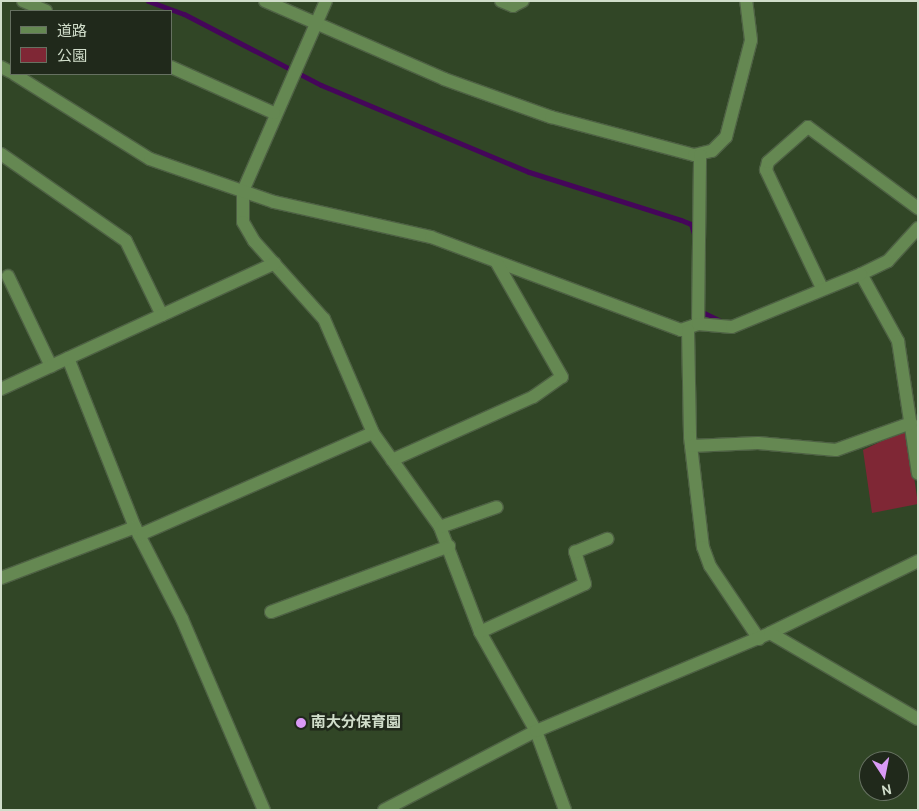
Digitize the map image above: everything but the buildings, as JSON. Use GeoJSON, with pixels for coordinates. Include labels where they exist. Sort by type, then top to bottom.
{"type":"FeatureCollection","features":[{"type":"Feature","properties":{"kind":"street"},"geometry":{"type":"LineString","coordinates":[[23,1],[44,10]]}},
{"type":"Feature","properties":{"kind":"street"},"geometry":{"type":"LineString","coordinates":[[265,1],[431,74],[551,117],[700,155],[720,146],[728,132],[751,40],[746,1]]}},
{"type":"Feature","properties":{"kind":"street"},"geometry":{"type":"LineString","coordinates":[[326,1],[314,23],[242,190],[243,222],[335,339],[373,433],[440,527],[449,546],[480,632],[536,731],[565,810]]}},
{"type":"Feature","properties":{"kind":"street"},"geometry":{"type":"LineString","coordinates":[[501,1],[513,6],[523,1]]}},
{"type":"Feature","properties":{"kind":"street"},"geometry":{"type":"LineString","coordinates":[[172,67],[274,113]]}},
{"type":"Feature","properties":{"kind":"street"},"geometry":{"type":"LineString","coordinates":[[16,75],[82,112],[141,155],[290,207],[431,237],[497,263],[693,327],[732,327],[822,288],[861,274],[888,261],[918,228]]}},
{"type":"Feature","properties":{"kind":"street"},"geometry":{"type":"LineString","coordinates":[[822,288],[766,170],[768,162],[808,127],[918,208]]}},
{"type":"Feature","properties":{"kind":"street"},"geometry":{"type":"LineString","coordinates":[[1,154],[126,241],[162,315]]}},
{"type":"Feature","properties":{"kind":"street"},"geometry":{"type":"LineString","coordinates":[[700,155],[693,327],[691,446],[703,547],[710,566],[765,636],[918,719]]}},
{"type":"Feature","properties":{"kind":"street"},"geometry":{"type":"LineString","coordinates":[[1,389],[275,263]]}},
{"type":"Feature","properties":{"kind":"street"},"geometry":{"type":"LineString","coordinates":[[392,460],[533,396],[562,377],[497,263]]}},
{"type":"Feature","properties":{"kind":"street"},"geometry":{"type":"LineString","coordinates":[[861,274],[898,341],[918,473]]}},
{"type":"Feature","properties":{"kind":"street"},"geometry":{"type":"LineString","coordinates":[[8,276],[51,366]]}},
{"type":"Feature","properties":{"kind":"street"},"geometry":{"type":"LineString","coordinates":[[68,358],[137,531],[182,619],[264,810]]}},
{"type":"Feature","properties":{"kind":"street"},"geometry":{"type":"LineString","coordinates":[[691,446],[758,443],[836,450],[911,423]]}},
{"type":"Feature","properties":{"kind":"street"},"geometry":{"type":"LineString","coordinates":[[1,578],[137,531],[373,433]]}},
{"type":"Feature","properties":{"kind":"street"},"geometry":{"type":"LineString","coordinates":[[440,527],[497,507]]}},
{"type":"Feature","properties":{"kind":"street"},"geometry":{"type":"LineString","coordinates":[[480,632],[585,584],[575,552],[608,539]]}},
{"type":"Feature","properties":{"kind":"street"},"geometry":{"type":"LineString","coordinates":[[271,612],[449,546]]}},
{"type":"Feature","properties":{"kind":"street"},"geometry":{"type":"LineString","coordinates":[[384,810],[536,731],[765,636],[918,561]]}},
{"type":"Feature","properties":{"kind":"green space"},"geometry":{"type":"Polygon","coordinates":[[[907,429],[918,504],[872,513],[863,450],[907,429]]]}},
{"type":"Feature","properties":{"kind":"waterway"},"geometry":{"type":"LineString","coordinates":[[148,1],[184,14],[321,85],[529,172],[681,220],[691,224],[694,234]]}},
{"type":"Feature","properties":{"kind":"waterway"},"geometry":{"type":"LineString","coordinates":[[700,311],[725,323]]}},
{"type":"Feature","properties":{"kind":"place","name":"南大分保育園"},"geometry":{"type":"Point","coordinates":[301,723]}}]}
